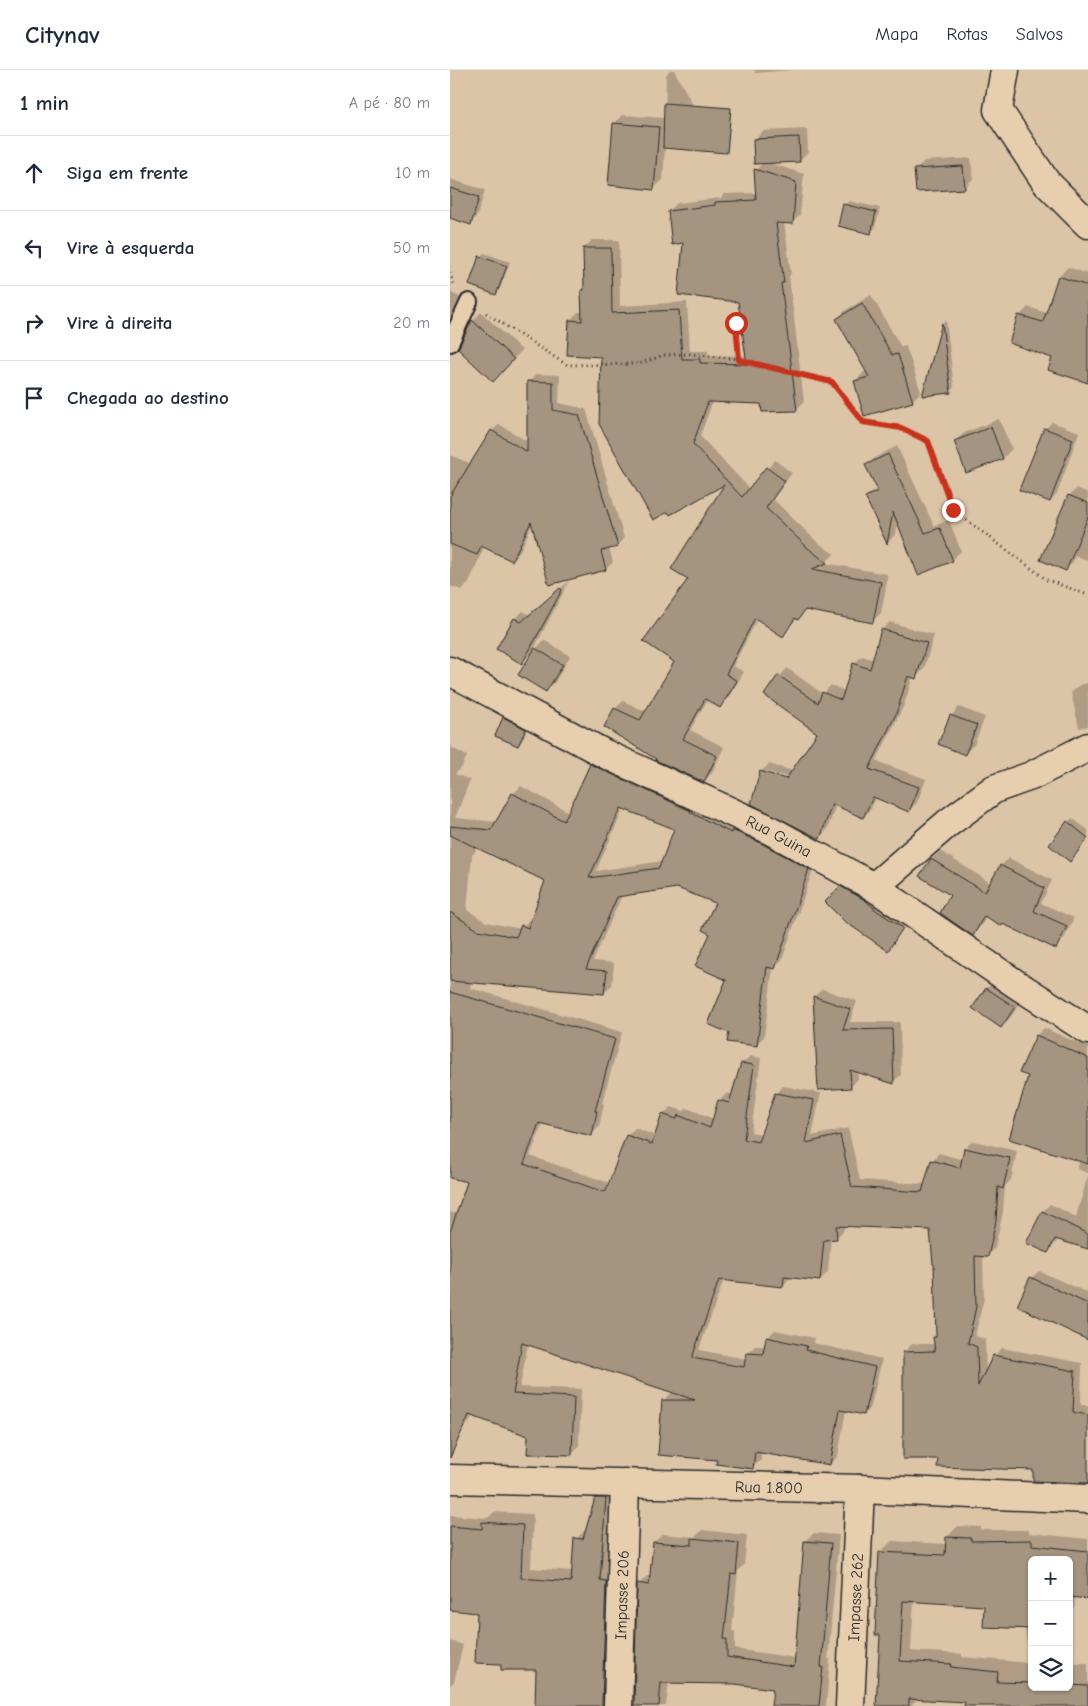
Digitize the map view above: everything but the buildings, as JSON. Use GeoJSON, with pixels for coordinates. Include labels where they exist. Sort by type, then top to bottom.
{"type":"FeatureCollection","features":[{"type":"Feature","properties":{"kind":"street"},"geometry":{"type":"LineString","coordinates":[[1005,70],[998,110],[1046,182],[1088,224]]}},
{"type":"Feature","properties":{"kind":"street","name":"Rua Guina"},"geometry":{"type":"LineString","coordinates":[[450,671],[605,754],[766,828],[874,887],[1016,984],[1088,1030]]}},
{"type":"Feature","properties":{"kind":"street"},"geometry":{"type":"LineString","coordinates":[[874,887],[948,822],[994,789],[1031,776],[1088,747]]}},
{"type":"Feature","properties":{"kind":"street","name":"Rua 1.800"},"geometry":{"type":"LineString","coordinates":[[450,1479],[860,1489],[1088,1499]]}},
{"type":"Feature","properties":{"kind":"street","name":"Impasse 206"},"geometry":{"type":"LineString","coordinates":[[618,1706],[625,1483]]}},
{"type":"Feature","properties":{"kind":"street","name":"Impasse 262"},"geometry":{"type":"LineString","coordinates":[[850,1706],[860,1489]]}},
{"type":"Feature","properties":{"kind":"lane"},"geometry":{"type":"LineString","coordinates":[[450,343],[469,302]]}},
{"type":"Feature","properties":{"kind":"path"},"geometry":{"type":"LineString","coordinates":[[450,273],[458,299],[469,302],[567,365],[640,364],[664,355],[689,354],[739,360],[832,382],[863,422],[901,428],[928,441],[953,510],[1047,580],[1088,595]]}},
{"type":"Feature","properties":{"kind":"path"},"geometry":{"type":"LineString","coordinates":[[736,323],[739,360]]}},
{"type":"Feature","properties":{"kind":"route"},"geometry":{"type":"LineString","coordinates":[[736,323],[739,360],[832,382],[863,422],[901,428],[928,441],[953,510]]}}]}
